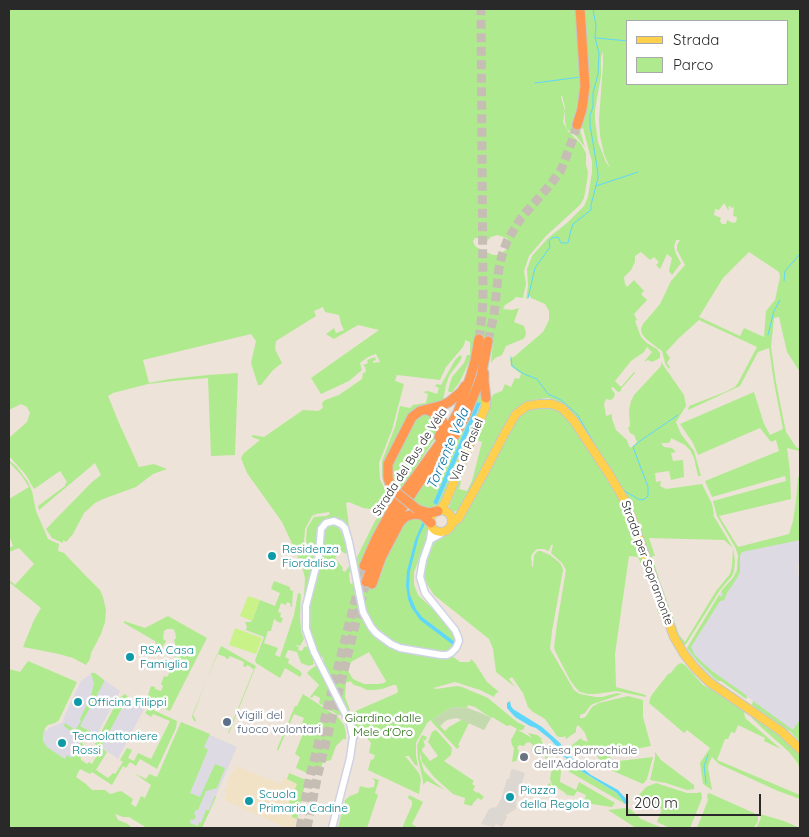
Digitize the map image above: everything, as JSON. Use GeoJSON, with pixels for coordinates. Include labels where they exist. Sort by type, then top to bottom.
{"type":"FeatureCollection","features":[{"type":"Feature","properties":{"kind":"highway"},"geometry":{"type":"LineString","coordinates":[[577,125],[582,109],[585,86],[580,9]]}},
{"type":"Feature","properties":{"kind":"highway","name":"Strada del Bus de Véla"},"geometry":{"type":"LineString","coordinates":[[364,566],[393,508],[438,446],[460,408],[475,361],[479,339]]}},
{"type":"Feature","properties":{"kind":"highway","name":"Strada del Bus de Véla"},"geometry":{"type":"LineString","coordinates":[[420,512],[405,517],[400,522],[369,583],[382,540],[418,484],[452,440],[465,418],[481,377],[488,341]]}},
{"type":"Feature","properties":{"kind":"highway"},"geometry":{"type":"LineString","coordinates":[[485,359],[484,382],[486,398]]}},
{"type":"Feature","properties":{"kind":"highway"},"geometry":{"type":"LineString","coordinates":[[431,524],[392,488],[388,478],[388,464],[412,417],[420,411],[443,405],[454,398],[461,392],[471,375]]}},
{"type":"Feature","properties":{"kind":"highway"},"geometry":{"type":"LineString","coordinates":[[414,478],[443,429],[443,422],[438,416],[427,410]]}},
{"type":"Feature","properties":{"kind":"highway"},"geometry":{"type":"LineString","coordinates":[[420,512],[445,515]]}},
{"type":"Feature","properties":{"kind":"main road","name":"Via al Pasiel"},"geometry":{"type":"LineString","coordinates":[[445,515],[446,501],[486,406],[486,398]]}},
{"type":"Feature","properties":{"kind":"main road","name":"Strada per Sopramonte"},"geometry":{"type":"LineString","coordinates":[[445,515],[458,519],[516,414],[527,406],[540,404],[552,404],[562,408],[574,421],[625,501],[674,637],[684,654],[709,682],[781,731],[800,749]]}},
{"type":"Feature","properties":{"kind":"main road"},"geometry":{"type":"LineString","coordinates":[[445,515],[450,528],[444,532],[436,530],[431,524],[431,517],[445,515]]}},
{"type":"Feature","properties":{"kind":"street"},"geometry":{"type":"LineString","coordinates":[[332,828],[350,758],[353,732],[314,652],[306,629],[306,606],[319,555],[320,533],[326,523],[334,521],[345,528],[363,612],[376,633],[400,648],[441,655],[451,653],[457,646],[459,639],[457,633],[425,593],[421,581],[420,573],[430,540],[431,524]]}},
{"type":"Feature","properties":{"kind":"street"},"geometry":{"type":"LineString","coordinates":[[430,540],[444,532]]}},
{"type":"Feature","properties":{"kind":"shaded area"},"geometry":{"type":"Polygon","coordinates":[[[800,537],[798,566],[800,599],[800,742],[791,732],[752,705],[753,701],[748,697],[746,699],[721,681],[716,683],[686,650],[722,590],[735,575],[739,551],[800,537]]]}},
{"type":"Feature","properties":{"kind":"shaded area"},"geometry":{"type":"Polygon","coordinates":[[[93,672],[120,691],[93,742],[86,738],[70,763],[47,747],[43,736],[45,730],[47,731],[49,728],[63,722],[81,681],[93,672]]]}},
{"type":"Feature","properties":{"kind":"shaded area"},"geometry":{"type":"Polygon","coordinates":[[[128,697],[145,707],[118,759],[101,747],[128,697]]]}},
{"type":"Feature","properties":{"kind":"shaded area"},"geometry":{"type":"Polygon","coordinates":[[[181,722],[237,747],[202,828],[146,805],[181,722]]]}},
{"type":"Feature","properties":{"kind":"shaded area"},"geometry":{"type":"Polygon","coordinates":[[[236,766],[281,784],[284,777],[287,778],[289,773],[306,780],[295,823],[296,828],[287,828],[224,800],[227,793],[224,792],[236,766]]]}},
{"type":"Feature","properties":{"kind":"shaded area","name":"Piazza della Regola"},"geometry":{"type":"Polygon","coordinates":[[[513,769],[525,773],[516,809],[506,815],[507,817],[502,827],[496,824],[494,827],[481,824],[489,809],[496,808],[507,779],[509,779],[513,769]]]}},
{"type":"Feature","properties":{"kind":"green space"},"geometry":{"type":"Polygon","coordinates":[[[9,9],[577,9],[582,89],[575,128],[578,132],[583,117],[583,9],[800,9],[800,372],[787,352],[779,317],[774,318],[771,347],[786,432],[800,451],[787,448],[791,499],[719,516],[738,547],[789,534],[793,521],[800,474],[800,540],[742,552],[740,556],[740,572],[737,578],[691,647],[695,655],[703,663],[746,695],[746,699],[714,678],[687,648],[719,595],[721,597],[723,594],[722,590],[733,578],[737,570],[738,555],[717,516],[713,501],[786,481],[785,476],[712,497],[705,481],[779,451],[776,440],[771,442],[760,428],[698,455],[693,443],[680,424],[754,392],[764,424],[770,435],[783,429],[769,348],[758,352],[740,386],[688,410],[689,406],[735,387],[757,347],[699,320],[666,352],[670,358],[667,363],[670,367],[669,369],[665,363],[662,351],[642,334],[643,324],[660,304],[671,281],[685,265],[677,250],[680,240],[676,240],[674,247],[681,263],[672,275],[669,271],[672,258],[667,254],[660,269],[656,265],[659,262],[654,257],[650,260],[641,252],[635,256],[635,262],[631,270],[624,277],[627,287],[634,280],[644,291],[641,294],[647,300],[634,314],[637,320],[635,321],[641,337],[657,349],[660,353],[660,358],[652,362],[648,360],[644,362],[652,352],[647,347],[644,352],[631,361],[615,381],[621,387],[635,373],[621,391],[618,392],[613,387],[611,388],[615,394],[614,397],[611,400],[606,399],[604,404],[606,416],[612,414],[616,430],[627,440],[631,448],[637,442],[628,428],[630,426],[629,410],[631,401],[634,395],[661,366],[661,362],[684,395],[686,406],[676,422],[681,434],[694,451],[701,476],[698,476],[690,450],[685,445],[671,438],[668,443],[661,443],[664,447],[672,448],[676,452],[671,453],[673,461],[683,460],[684,477],[671,480],[669,471],[655,473],[656,482],[661,481],[660,486],[666,489],[702,484],[712,504],[713,515],[733,548],[735,561],[732,576],[720,590],[686,644],[682,646],[676,636],[635,517],[566,408],[556,400],[548,398],[532,400],[515,410],[458,511],[452,512],[449,507],[460,480],[459,489],[467,491],[472,481],[482,442],[477,440],[489,409],[490,400],[494,394],[502,391],[505,384],[511,387],[515,378],[519,379],[521,374],[511,366],[510,359],[543,332],[549,320],[549,311],[545,304],[530,296],[526,299],[528,286],[527,269],[532,256],[548,238],[584,206],[588,197],[592,161],[583,128],[580,130],[585,147],[567,129],[565,111],[563,122],[568,131],[581,144],[586,153],[588,172],[584,198],[580,205],[546,236],[529,256],[524,271],[526,284],[523,298],[516,297],[505,305],[503,309],[512,310],[519,308],[514,322],[524,326],[525,337],[506,346],[502,355],[495,358],[491,363],[493,341],[485,340],[477,377],[458,420],[478,365],[481,340],[474,339],[471,357],[459,383],[452,392],[448,391],[452,377],[464,363],[467,355],[470,355],[470,342],[465,340],[463,347],[446,367],[440,380],[397,375],[395,381],[404,384],[392,430],[379,463],[380,479],[387,498],[380,507],[371,509],[349,502],[346,503],[350,534],[348,525],[343,520],[334,517],[322,521],[318,529],[317,551],[309,549],[307,545],[307,528],[314,517],[330,514],[329,512],[312,516],[305,529],[304,542],[309,554],[316,557],[303,612],[305,578],[301,563],[282,522],[247,473],[241,458],[244,453],[260,440],[252,437],[252,435],[264,437],[303,410],[318,411],[323,408],[322,403],[325,400],[339,395],[362,379],[363,373],[366,372],[363,365],[368,363],[367,360],[375,357],[376,360],[373,363],[380,362],[376,354],[360,363],[362,370],[349,381],[321,394],[311,378],[379,330],[358,325],[334,339],[326,334],[334,328],[336,333],[344,330],[339,315],[325,312],[323,307],[314,311],[316,316],[276,341],[275,349],[282,363],[273,370],[261,385],[258,385],[251,363],[256,341],[251,334],[143,360],[149,383],[170,379],[238,373],[235,455],[211,456],[208,378],[148,384],[113,393],[108,396],[139,467],[154,464],[167,469],[153,474],[136,487],[95,503],[84,513],[73,534],[66,542],[63,540],[63,543],[52,538],[46,529],[101,475],[95,463],[39,510],[38,506],[65,486],[67,482],[60,471],[34,489],[26,475],[9,456],[10,437],[27,422],[30,413],[27,407],[21,404],[9,410],[9,9]],[[603,51],[601,76],[595,120],[598,142],[610,168],[604,154],[600,136],[599,119],[603,51]],[[724,203],[719,210],[715,209],[714,215],[721,218],[722,224],[726,224],[727,220],[733,223],[736,222],[737,217],[733,216],[734,207],[728,207],[728,210],[724,203]],[[497,235],[487,241],[475,238],[473,241],[476,247],[493,255],[498,255],[506,250],[509,245],[507,238],[497,235]],[[749,252],[723,278],[699,317],[740,336],[744,328],[764,337],[766,311],[775,300],[780,277],[779,272],[749,252]],[[649,538],[655,556],[652,556],[658,576],[679,635],[685,642],[716,591],[730,574],[733,548],[724,540],[649,538]]]}},
{"type":"Feature","properties":{"kind":"green space"},"geometry":{"type":"Polygon","coordinates":[[[460,355],[462,357],[449,376],[441,403],[412,411],[387,459],[395,496],[377,526],[359,564],[368,568],[377,580],[381,575],[386,555],[403,521],[419,516],[427,523],[430,532],[414,572],[414,585],[418,595],[437,613],[455,638],[455,642],[450,649],[440,652],[398,644],[376,628],[365,609],[355,561],[390,496],[382,476],[382,461],[395,427],[400,406],[410,408],[413,405],[426,403],[428,394],[423,392],[428,391],[437,394],[439,388],[435,386],[437,384],[441,385],[455,360],[460,355]]]}},
{"type":"Feature","properties":{"kind":"green space"},"geometry":{"type":"Polygon","coordinates":[[[481,387],[484,404],[440,506],[425,510],[411,500],[466,422],[475,405],[481,387]],[[477,402],[433,503],[437,505],[481,404],[477,402]]]}},
{"type":"Feature","properties":{"kind":"green space"},"geometry":{"type":"Polygon","coordinates":[[[538,407],[553,409],[564,414],[603,469],[607,481],[615,488],[629,516],[659,603],[638,557],[629,556],[615,654],[616,687],[646,695],[646,697],[616,691],[596,694],[580,692],[570,680],[554,647],[566,570],[562,563],[551,553],[553,545],[551,545],[549,551],[537,549],[531,556],[532,567],[534,555],[541,551],[560,563],[563,570],[550,649],[574,690],[580,694],[596,697],[617,693],[622,694],[593,704],[585,713],[580,715],[580,718],[584,718],[592,707],[599,703],[628,696],[643,700],[643,717],[651,746],[610,754],[611,762],[653,757],[647,779],[643,784],[606,768],[609,766],[608,763],[600,761],[590,747],[579,752],[571,750],[571,746],[581,738],[588,742],[585,733],[580,727],[578,725],[576,732],[566,739],[565,736],[557,736],[545,719],[528,707],[523,693],[512,677],[509,679],[515,687],[496,672],[493,649],[489,639],[434,595],[424,576],[425,566],[434,541],[451,533],[458,523],[485,478],[517,416],[538,407]]]}},
{"type":"Feature","properties":{"kind":"green space"},"geometry":{"type":"Polygon","coordinates":[[[427,412],[440,422],[438,434],[400,491],[395,487],[392,477],[392,465],[416,416],[427,412]]]}},
{"type":"Feature","properties":{"kind":"green space"},"geometry":{"type":"Polygon","coordinates":[[[9,460],[28,482],[36,511],[48,539],[59,544],[58,551],[64,553],[100,590],[103,597],[106,610],[105,622],[86,665],[73,658],[59,654],[23,647],[41,608],[9,582],[15,585],[34,564],[19,548],[9,552],[9,548],[13,546],[9,535],[9,499],[29,487],[9,460]]]}},
{"type":"Feature","properties":{"kind":"green space","name":"Giardino dalle Mele d'Oro"},"geometry":{"type":"Polygon","coordinates":[[[328,526],[336,526],[344,536],[347,552],[346,554],[340,550],[335,558],[345,572],[350,565],[352,573],[349,572],[350,583],[354,582],[357,597],[379,639],[389,645],[452,656],[460,662],[470,662],[471,659],[487,682],[499,692],[494,697],[480,690],[455,682],[433,688],[457,686],[488,698],[517,722],[525,726],[523,730],[518,730],[532,738],[528,733],[537,735],[542,739],[541,741],[550,752],[547,759],[545,756],[531,751],[533,745],[529,742],[524,746],[519,745],[517,749],[519,754],[516,761],[512,762],[514,748],[511,740],[517,729],[510,725],[507,726],[475,707],[468,705],[467,708],[450,708],[433,719],[449,719],[440,726],[445,731],[463,719],[469,723],[457,749],[431,721],[432,719],[427,723],[416,743],[418,766],[415,765],[409,756],[405,756],[419,773],[421,779],[419,794],[368,770],[371,759],[373,760],[375,755],[369,753],[371,743],[357,726],[358,739],[356,739],[353,721],[356,719],[354,715],[352,717],[351,713],[397,693],[398,690],[396,685],[393,685],[382,689],[367,690],[354,685],[350,681],[346,683],[345,697],[349,712],[324,664],[323,657],[321,657],[315,644],[313,644],[310,635],[308,613],[324,532],[328,526]],[[369,652],[351,662],[348,671],[353,679],[364,684],[379,684],[386,681],[369,652]]]}},
{"type":"Feature","properties":{"kind":"green space"},"geometry":{"type":"Polygon","coordinates":[[[274,581],[290,587],[290,590],[293,591],[292,607],[287,602],[286,605],[281,603],[278,612],[281,613],[280,617],[283,618],[281,623],[274,619],[271,631],[268,631],[264,643],[278,648],[275,655],[280,657],[294,615],[298,593],[301,594],[300,617],[304,639],[300,646],[296,646],[299,647],[298,650],[302,651],[307,646],[315,660],[313,661],[314,664],[309,666],[301,663],[297,652],[288,650],[285,657],[289,659],[288,663],[300,671],[302,674],[300,677],[285,668],[280,678],[256,663],[255,660],[264,637],[246,630],[245,622],[252,621],[260,600],[275,606],[280,593],[271,589],[274,581]]]}},
{"type":"Feature","properties":{"kind":"green space"},"geometry":{"type":"Polygon","coordinates":[[[248,596],[260,600],[252,621],[240,616],[248,596]]]}},
{"type":"Feature","properties":{"kind":"green space"},"geometry":{"type":"Polygon","coordinates":[[[660,606],[663,616],[664,624],[657,610],[660,606]]]}},
{"type":"Feature","properties":{"kind":"green space"},"geometry":{"type":"Polygon","coordinates":[[[168,616],[207,638],[170,711],[146,701],[151,686],[161,691],[164,676],[167,677],[170,672],[167,668],[174,660],[177,651],[174,640],[176,638],[175,632],[173,629],[164,631],[163,639],[166,641],[160,651],[155,641],[124,623],[124,621],[145,628],[168,616]]]}},
{"type":"Feature","properties":{"kind":"green space"},"geometry":{"type":"Polygon","coordinates":[[[235,628],[262,638],[256,654],[229,645],[235,628]]]}},
{"type":"Feature","properties":{"kind":"green space"},"geometry":{"type":"Polygon","coordinates":[[[221,646],[256,666],[229,733],[254,669],[247,665],[246,667],[243,666],[244,662],[230,656],[228,659],[218,654],[221,646]]]}},
{"type":"Feature","properties":{"kind":"green space"},"geometry":{"type":"Polygon","coordinates":[[[28,661],[77,682],[59,720],[45,728],[43,736],[43,741],[47,747],[65,759],[67,755],[71,758],[82,739],[64,726],[65,723],[75,730],[81,721],[80,719],[91,696],[94,683],[91,673],[95,673],[104,682],[80,726],[97,735],[93,742],[86,738],[82,744],[84,745],[79,756],[87,764],[89,762],[92,764],[101,748],[95,744],[119,698],[125,694],[128,697],[101,747],[107,752],[96,770],[108,778],[113,773],[115,774],[123,762],[120,760],[127,748],[132,750],[128,758],[134,761],[138,753],[151,759],[170,721],[153,714],[151,717],[145,713],[149,708],[177,721],[176,728],[157,769],[140,759],[136,766],[130,762],[126,768],[123,766],[112,785],[92,772],[90,774],[80,769],[76,777],[92,790],[105,790],[110,794],[121,791],[133,799],[131,804],[136,807],[141,796],[145,798],[151,785],[134,773],[146,779],[149,774],[157,777],[181,722],[210,734],[204,747],[208,750],[190,793],[200,797],[215,764],[225,768],[217,788],[206,791],[198,810],[194,814],[196,816],[194,820],[191,819],[190,823],[198,826],[206,810],[209,810],[215,796],[202,828],[147,828],[129,817],[115,814],[118,820],[132,828],[9,828],[9,669],[20,672],[28,661]]]}},
{"type":"Feature","properties":{"kind":"green space"},"geometry":{"type":"Polygon","coordinates":[[[681,663],[703,685],[735,703],[744,711],[745,718],[781,749],[764,741],[765,738],[738,725],[735,733],[731,732],[728,739],[725,739],[717,760],[800,795],[800,799],[719,764],[712,757],[708,768],[712,790],[703,784],[700,763],[710,748],[687,730],[684,733],[649,703],[651,696],[669,673],[681,663]]]}},
{"type":"Feature","properties":{"kind":"green space"},"geometry":{"type":"Polygon","coordinates":[[[315,666],[320,667],[342,713],[341,715],[319,703],[320,698],[314,695],[312,698],[310,697],[319,685],[307,673],[315,666]]]}},
{"type":"Feature","properties":{"kind":"green space"},"geometry":{"type":"Polygon","coordinates":[[[206,681],[193,715],[196,720],[195,722],[192,717],[193,713],[206,681]]]}},
{"type":"Feature","properties":{"kind":"green space"},"geometry":{"type":"Polygon","coordinates":[[[303,694],[338,717],[344,725],[346,733],[346,739],[343,739],[336,746],[331,760],[323,762],[320,771],[322,775],[309,774],[296,768],[300,757],[295,754],[304,731],[300,728],[304,718],[294,714],[278,751],[277,749],[295,706],[297,706],[303,694]]]}},
{"type":"Feature","properties":{"kind":"green space"},"geometry":{"type":"Polygon","coordinates":[[[753,701],[793,730],[800,720],[800,742],[791,732],[752,705],[753,701]]]}},
{"type":"Feature","properties":{"kind":"green space"},"geometry":{"type":"Polygon","coordinates":[[[465,707],[491,718],[484,730],[457,718],[446,720],[440,726],[433,719],[450,708],[465,707]]]}},
{"type":"Feature","properties":{"kind":"green space"},"geometry":{"type":"Polygon","coordinates":[[[752,716],[778,732],[800,752],[800,769],[789,752],[762,728],[752,716]]]}},
{"type":"Feature","properties":{"kind":"green space"},"geometry":{"type":"Polygon","coordinates":[[[435,730],[452,748],[451,755],[444,761],[474,781],[472,784],[475,786],[473,790],[484,797],[481,800],[478,798],[472,806],[464,804],[465,798],[453,794],[434,777],[422,762],[420,752],[420,758],[424,771],[445,790],[427,781],[423,785],[417,745],[422,735],[427,737],[425,741],[423,739],[425,746],[422,751],[430,761],[438,756],[428,742],[432,732],[435,730]]]}},
{"type":"Feature","properties":{"kind":"green space"},"geometry":{"type":"Polygon","coordinates":[[[655,752],[661,760],[694,785],[694,789],[687,790],[650,780],[655,752]]]}},
{"type":"Feature","properties":{"kind":"green space"},"geometry":{"type":"Polygon","coordinates":[[[567,759],[587,775],[617,793],[625,804],[561,767],[567,759]]]}},
{"type":"Feature","properties":{"kind":"green space"},"geometry":{"type":"Polygon","coordinates":[[[556,767],[561,771],[560,782],[576,790],[579,782],[615,803],[612,807],[592,804],[584,801],[586,795],[577,791],[574,796],[567,795],[556,787],[558,790],[549,789],[547,785],[550,783],[551,786],[555,787],[550,779],[551,772],[556,767]]]}},
{"type":"Feature","properties":{"kind":"green space"},"geometry":{"type":"Polygon","coordinates":[[[289,773],[306,780],[297,819],[292,817],[292,812],[287,808],[297,784],[287,779],[289,773]]]}},
{"type":"Feature","properties":{"kind":"green space"},"geometry":{"type":"Polygon","coordinates":[[[372,778],[379,780],[375,793],[378,795],[367,828],[338,828],[345,800],[358,793],[360,786],[374,787],[375,781],[372,778]]]}},
{"type":"Feature","properties":{"kind":"green space"},"geometry":{"type":"Polygon","coordinates":[[[656,783],[687,793],[701,792],[702,798],[690,828],[670,828],[657,822],[662,809],[647,802],[648,799],[639,795],[646,787],[656,783]]]}},
{"type":"Feature","properties":{"kind":"green space"},"geometry":{"type":"Polygon","coordinates":[[[709,793],[756,814],[758,821],[754,828],[697,828],[709,793]]]}},
{"type":"Feature","properties":{"kind":"green space"},"geometry":{"type":"Polygon","coordinates":[[[409,795],[423,802],[412,824],[418,828],[402,828],[412,805],[412,801],[408,798],[409,795]]]}},
{"type":"Feature","properties":{"kind":"green space"},"geometry":{"type":"Polygon","coordinates":[[[630,809],[641,819],[662,828],[636,828],[608,810],[630,809]]]}},
{"type":"Feature","properties":{"kind":"green space"},"geometry":{"type":"Polygon","coordinates":[[[760,814],[800,828],[756,828],[761,818],[760,814]]]}},
{"type":"Feature","properties":{"kind":"water"},"geometry":{"type":"Polygon","coordinates":[[[477,402],[481,403],[437,505],[433,503],[477,402]]]}},
{"type":"Feature","properties":{"kind":"water"},"geometry":{"type":"Polygon","coordinates":[[[424,519],[426,522],[419,536],[410,571],[410,595],[422,617],[455,642],[453,645],[420,620],[408,599],[407,571],[415,540],[424,519]]]}},
{"type":"Feature","properties":{"kind":"water"},"geometry":{"type":"Polygon","coordinates":[[[510,701],[513,709],[542,727],[560,743],[575,762],[591,775],[618,790],[629,802],[625,804],[617,793],[581,771],[561,754],[550,739],[536,728],[515,717],[507,708],[507,703],[510,701]]]}},
{"type":"Feature","properties":{"kind":"waterway","name":"Torrente Vela"},"geometry":{"type":"LineString","coordinates":[[528,298],[535,268],[550,247],[549,241],[552,238],[558,237],[561,243],[568,243],[573,224],[591,210],[598,178],[590,125],[593,93],[598,74],[599,53],[595,38],[596,26],[593,9]]}},
{"type":"Feature","properties":{"kind":"waterway"},"geometry":{"type":"LineString","coordinates":[[596,38],[626,41]]}},
{"type":"Feature","properties":{"kind":"waterway"},"geometry":{"type":"LineString","coordinates":[[535,83],[581,77]]}},
{"type":"Feature","properties":{"kind":"waterway"},"geometry":{"type":"LineString","coordinates":[[596,186],[638,172]]}},
{"type":"Feature","properties":{"kind":"waterway"},"geometry":{"type":"LineString","coordinates":[[784,281],[785,271],[800,254]]}},
{"type":"Feature","properties":{"kind":"waterway"},"geometry":{"type":"LineString","coordinates":[[768,335],[774,311],[780,300]]}},
{"type":"Feature","properties":{"kind":"waterway"},"geometry":{"type":"LineString","coordinates":[[511,357],[512,366],[524,374],[537,379],[548,394],[561,400],[577,414],[608,467]]}},
{"type":"Feature","properties":{"kind":"waterway"},"geometry":{"type":"LineString","coordinates":[[623,490],[640,500],[648,496],[648,487],[633,447],[678,415]]}},
{"type":"Feature","properties":{"kind":"waterway"},"geometry":{"type":"LineString","coordinates":[[635,516],[640,529]]}},
{"type":"Feature","properties":{"kind":"waterway"},"geometry":{"type":"LineString","coordinates":[[641,531],[648,553]]}},
{"type":"Feature","properties":{"kind":"waterway"},"geometry":{"type":"LineString","coordinates":[[706,783],[704,766],[708,755]]}},
{"type":"Feature","properties":{"kind":"tunnel"},"geometry":{"type":"LineString","coordinates":[[479,339],[483,300],[481,9]]}},
{"type":"Feature","properties":{"kind":"tunnel"},"geometry":{"type":"LineString","coordinates":[[488,341],[494,315],[499,268],[507,241],[521,218],[561,170],[577,125]]}},
{"type":"Feature","properties":{"kind":"tunnel"},"geometry":{"type":"LineString","coordinates":[[300,828],[310,776],[364,566]]}},
{"type":"Feature","properties":{"kind":"tunnel"},"geometry":{"type":"LineString","coordinates":[[307,828],[318,774],[366,582]]}},
{"type":"Feature","properties":{"kind":"place","name":"Residenza Fiordaliso"},"geometry":{"type":"Point","coordinates":[272,556]}},
{"type":"Feature","properties":{"kind":"place","name":"RSA Casa Famiglia"},"geometry":{"type":"Point","coordinates":[130,657]}},
{"type":"Feature","properties":{"kind":"place","name":"Officina Filippi"},"geometry":{"type":"Point","coordinates":[78,702]}},
{"type":"Feature","properties":{"kind":"place","name":"Vigili del fuoco volontari"},"geometry":{"type":"Point","coordinates":[227,722]}},
{"type":"Feature","properties":{"kind":"place","name":"Tecnolattoniere Rossi"},"geometry":{"type":"Point","coordinates":[62,743]}},
{"type":"Feature","properties":{"kind":"place","name":"Chiesa parrochiale dell'Addolorata"},"geometry":{"type":"Point","coordinates":[524,757]}},
{"type":"Feature","properties":{"kind":"place","name":"Piazza della Regola"},"geometry":{"type":"Point","coordinates":[510,797]}},
{"type":"Feature","properties":{"kind":"place","name":"Scuola Primaria Cadine"},"geometry":{"type":"Point","coordinates":[249,801]}}]}
